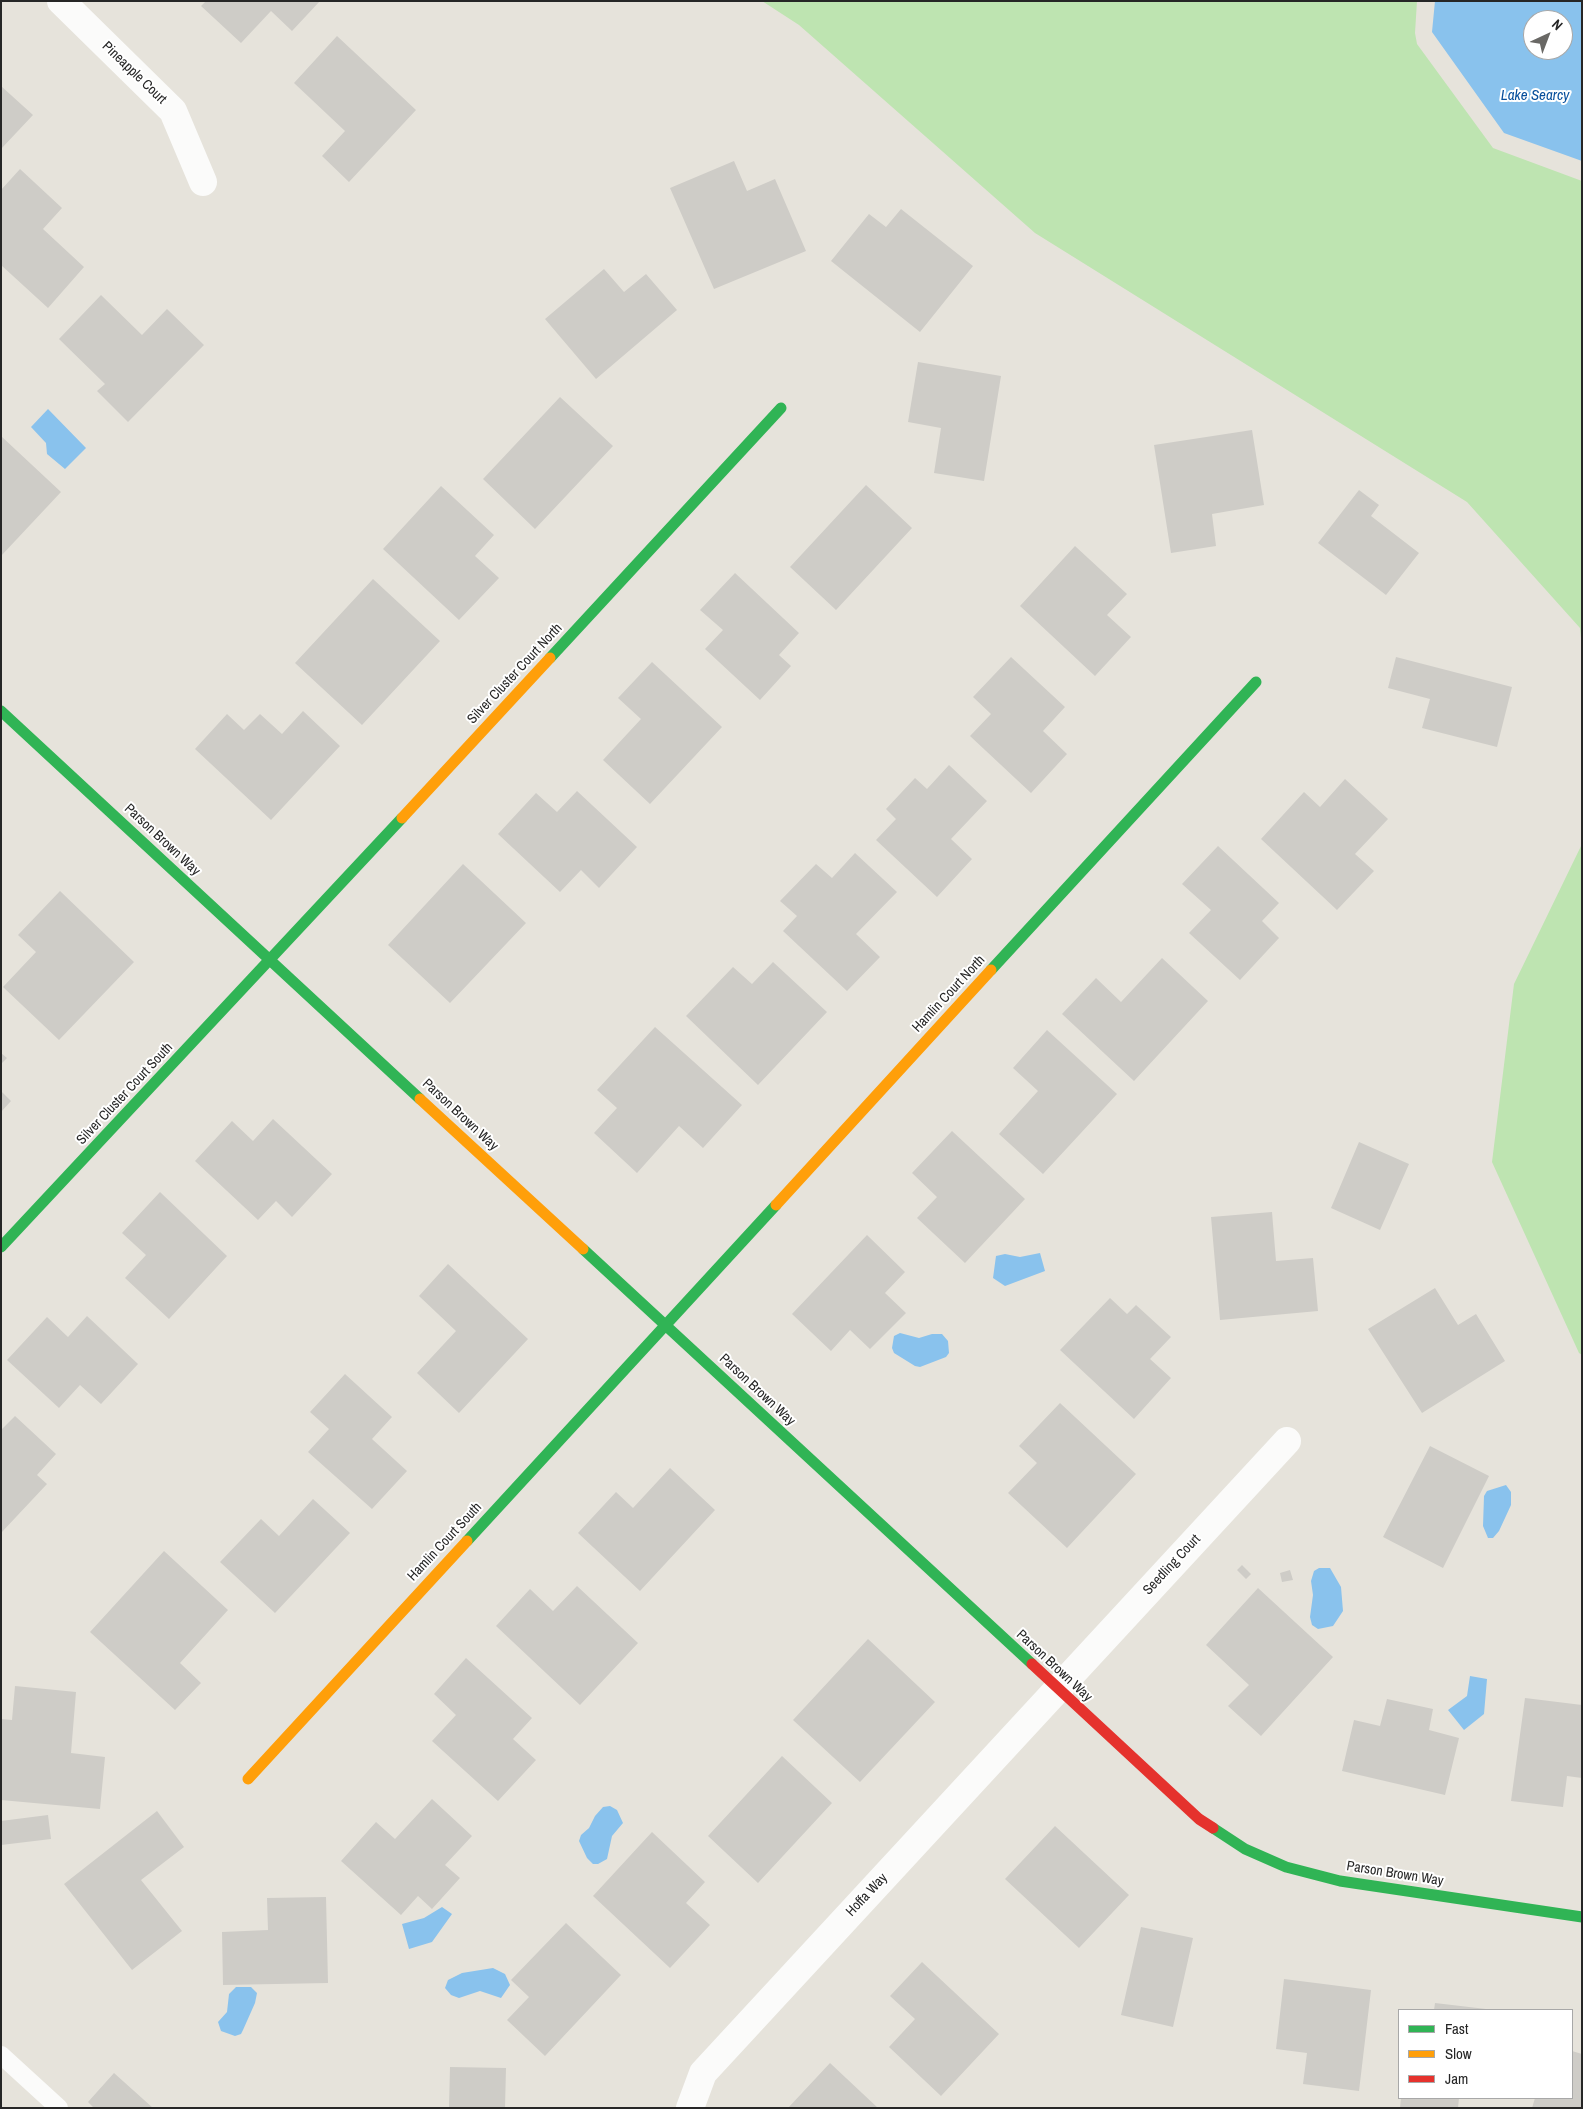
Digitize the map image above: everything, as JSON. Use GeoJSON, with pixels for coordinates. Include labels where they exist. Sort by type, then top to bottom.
{"type":"FeatureCollection","features":[{"type":"Feature","properties":{"kind":"street","name":"Pineapple Court"},"geometry":{"type":"LineString","coordinates":[[61,1],[172,111],[203,182]]}},
{"type":"Feature","properties":{"kind":"street","name":"Silver Cluster Court North"},"geometry":{"type":"LineString","coordinates":[[271,961],[781,408]]}},
{"type":"Feature","properties":{"kind":"street","name":"Hamlin Court North"},"geometry":{"type":"LineString","coordinates":[[665,1325],[1256,682]]}},
{"type":"Feature","properties":{"kind":"street","name":"Parson Brown Way"},"geometry":{"type":"LineString","coordinates":[[1,711],[1199,1819],[1246,1849],[1278,1863],[1340,1881],[1582,1917]]}},
{"type":"Feature","properties":{"kind":"street","name":"Silver Cluster Court South"},"geometry":{"type":"LineString","coordinates":[[1,1247],[271,961]]}},
{"type":"Feature","properties":{"kind":"street","name":"Hamlin Court South"},"geometry":{"type":"LineString","coordinates":[[248,1779],[665,1325]]}},
{"type":"Feature","properties":{"kind":"street","name":"Seedling Court"},"geometry":{"type":"LineString","coordinates":[[1057,1689],[1287,1441]]}},
{"type":"Feature","properties":{"kind":"street","name":"Hoffa Way"},"geometry":{"type":"LineString","coordinates":[[690,2108],[703,2073],[1057,1689]]}},
{"type":"Feature","properties":{"kind":"lane"},"geometry":{"type":"LineString","coordinates":[[1,2055],[58,2108]]}},
{"type":"Feature","properties":{"kind":"green space"},"geometry":{"type":"Polygon","coordinates":[[[762,1],[1417,1],[1415,33],[1417,44],[1493,148],[1582,181],[1582,648],[1580,628],[1467,502],[1035,233],[799,25],[762,1]]]}},
{"type":"Feature","properties":{"kind":"green space"},"geometry":{"type":"Polygon","coordinates":[[[1582,844],[1582,1355],[1579,1353],[1492,1162],[1514,984],[1582,844]]]}},
{"type":"Feature","properties":{"kind":"water","name":"Lake Searcy"},"geometry":{"type":"Polygon","coordinates":[[[1435,1],[1582,1],[1582,161],[1504,133],[1432,32],[1435,1]]]}},
{"type":"Feature","properties":{"kind":"water"},"geometry":{"type":"Polygon","coordinates":[[[48,409],[86,448],[65,469],[47,454],[46,443],[31,427],[48,409]]]}},
{"type":"Feature","properties":{"kind":"water"},"geometry":{"type":"Polygon","coordinates":[[[1040,1253],[1045,1271],[1005,1286],[993,1278],[996,1256],[1005,1254],[1020,1257],[1040,1253]]]}},
{"type":"Feature","properties":{"kind":"water"},"geometry":{"type":"Polygon","coordinates":[[[900,1333],[919,1338],[932,1334],[942,1334],[948,1341],[949,1353],[946,1357],[920,1367],[915,1366],[894,1353],[892,1348],[894,1336],[900,1333]]]}},
{"type":"Feature","properties":{"kind":"water"},"geometry":{"type":"Polygon","coordinates":[[[1506,1485],[1511,1492],[1511,1505],[1499,1531],[1493,1538],[1488,1538],[1483,1526],[1484,1496],[1487,1491],[1506,1485]]]}},
{"type":"Feature","properties":{"kind":"water"},"geometry":{"type":"Polygon","coordinates":[[[1319,1568],[1330,1568],[1341,1587],[1343,1611],[1333,1626],[1318,1629],[1312,1625],[1310,1617],[1313,1595],[1311,1581],[1314,1571],[1319,1568]]]}},
{"type":"Feature","properties":{"kind":"water"},"geometry":{"type":"Polygon","coordinates":[[[1470,1676],[1487,1679],[1484,1714],[1464,1730],[1448,1710],[1467,1696],[1470,1676]]]}},
{"type":"Feature","properties":{"kind":"water"},"geometry":{"type":"Polygon","coordinates":[[[610,1806],[617,1810],[623,1823],[612,1836],[607,1859],[598,1864],[593,1864],[587,1858],[579,1841],[581,1835],[589,1828],[595,1816],[603,1807],[610,1806]]]}},
{"type":"Feature","properties":{"kind":"water"},"geometry":{"type":"Polygon","coordinates":[[[442,1907],[452,1914],[432,1942],[409,1949],[402,1924],[424,1918],[442,1907]]]}},
{"type":"Feature","properties":{"kind":"water"},"geometry":{"type":"Polygon","coordinates":[[[493,1968],[505,1974],[510,1985],[501,1998],[480,1991],[459,1998],[451,1995],[445,1988],[448,1980],[462,1973],[493,1968]]]}},
{"type":"Feature","properties":{"kind":"water"},"geometry":{"type":"Polygon","coordinates":[[[236,1987],[251,1987],[257,1993],[255,2003],[241,2034],[235,2036],[221,2031],[218,2022],[227,2012],[229,1994],[236,1987]]]}},
{"type":"Feature","properties":{"kind":"building"},"geometry":{"type":"Polygon","coordinates":[[[206,1],[320,1],[292,31],[271,11],[241,43],[201,6],[206,1]]]}},
{"type":"Feature","properties":{"kind":"building"},"geometry":{"type":"Polygon","coordinates":[[[337,36],[416,110],[349,182],[322,156],[345,131],[294,83],[337,36]]]}},
{"type":"Feature","properties":{"kind":"building"},"geometry":{"type":"Polygon","coordinates":[[[1,86],[33,115],[1,149],[1,86]]]}},
{"type":"Feature","properties":{"kind":"building"},"geometry":{"type":"Polygon","coordinates":[[[734,161],[747,191],[775,179],[806,251],[714,289],[670,188],[734,161]]]}},
{"type":"Feature","properties":{"kind":"building"},"geometry":{"type":"Polygon","coordinates":[[[20,169],[62,208],[43,229],[84,267],[48,308],[1,265],[1,190],[20,169]]]}},
{"type":"Feature","properties":{"kind":"building"},"geometry":{"type":"Polygon","coordinates":[[[901,209],[973,266],[920,332],[831,261],[869,214],[886,227],[901,209]]]}},
{"type":"Feature","properties":{"kind":"building"},"geometry":{"type":"Polygon","coordinates":[[[604,269],[624,292],[646,274],[677,310],[596,379],[545,319],[604,269]]]}},
{"type":"Feature","properties":{"kind":"building"},"geometry":{"type":"Polygon","coordinates":[[[101,295],[142,335],[167,309],[204,345],[128,422],[97,391],[105,384],[59,339],[101,295]]]}},
{"type":"Feature","properties":{"kind":"building"},"geometry":{"type":"Polygon","coordinates":[[[918,362],[1001,376],[984,481],[934,473],[941,428],[908,422],[918,362]]]}},
{"type":"Feature","properties":{"kind":"building"},"geometry":{"type":"Polygon","coordinates":[[[560,397],[613,446],[535,529],[483,479],[560,397]]]}},
{"type":"Feature","properties":{"kind":"building"},"geometry":{"type":"Polygon","coordinates":[[[1252,430],[1264,505],[1212,514],[1216,546],[1171,553],[1154,445],[1252,430]]]}},
{"type":"Feature","properties":{"kind":"building"},"geometry":{"type":"Polygon","coordinates":[[[1,436],[61,492],[1,556],[1,436]]]}},
{"type":"Feature","properties":{"kind":"building"},"geometry":{"type":"Polygon","coordinates":[[[866,485],[912,528],[836,610],[790,567],[866,485]]]}},
{"type":"Feature","properties":{"kind":"building"},"geometry":{"type":"Polygon","coordinates":[[[441,486],[494,535],[475,556],[499,578],[459,620],[383,549],[441,486]]]}},
{"type":"Feature","properties":{"kind":"building"},"geometry":{"type":"Polygon","coordinates":[[[1359,490],[1379,505],[1371,516],[1419,553],[1386,595],[1318,543],[1359,490]]]}},
{"type":"Feature","properties":{"kind":"building"},"geometry":{"type":"Polygon","coordinates":[[[1075,546],[1127,594],[1107,615],[1131,637],[1095,676],[1020,606],[1075,546]]]}},
{"type":"Feature","properties":{"kind":"building"},"geometry":{"type":"Polygon","coordinates":[[[735,573],[799,633],[779,655],[791,666],[760,700],[705,649],[723,630],[700,610],[735,573]]]}},
{"type":"Feature","properties":{"kind":"building"},"geometry":{"type":"Polygon","coordinates":[[[373,579],[440,641],[362,725],[295,663],[373,579]]]}},
{"type":"Feature","properties":{"kind":"building"},"geometry":{"type":"Polygon","coordinates":[[[1011,657],[1065,707],[1043,731],[1067,754],[1031,793],[970,736],[991,714],[973,697],[1011,657]]]}},
{"type":"Feature","properties":{"kind":"building"},"geometry":{"type":"Polygon","coordinates":[[[1396,657],[1512,687],[1497,747],[1422,728],[1430,699],[1388,688],[1396,657]]]}},
{"type":"Feature","properties":{"kind":"building"},"geometry":{"type":"Polygon","coordinates":[[[652,662],[722,727],[650,804],[603,760],[641,719],[618,698],[652,662]]]}},
{"type":"Feature","properties":{"kind":"building"},"geometry":{"type":"Polygon","coordinates":[[[303,711],[340,746],[271,820],[195,749],[227,714],[244,730],[260,714],[282,734],[303,711]]]}},
{"type":"Feature","properties":{"kind":"building"},"geometry":{"type":"Polygon","coordinates":[[[949,765],[987,801],[951,839],[972,859],[937,897],[876,840],[896,819],[886,809],[915,778],[927,789],[949,765]]]}},
{"type":"Feature","properties":{"kind":"building"},"geometry":{"type":"Polygon","coordinates":[[[1345,779],[1388,819],[1355,854],[1374,871],[1337,910],[1261,839],[1304,792],[1320,807],[1345,779]]]}},
{"type":"Feature","properties":{"kind":"building"},"geometry":{"type":"Polygon","coordinates":[[[577,791],[637,847],[599,888],[581,870],[560,892],[498,834],[536,793],[557,812],[577,791]]]}},
{"type":"Feature","properties":{"kind":"building"},"geometry":{"type":"Polygon","coordinates":[[[1218,846],[1279,903],[1262,921],[1279,938],[1240,980],[1189,933],[1211,910],[1182,884],[1218,846]]]}},
{"type":"Feature","properties":{"kind":"building"},"geometry":{"type":"Polygon","coordinates":[[[855,853],[897,892],[856,934],[880,957],[847,991],[783,931],[797,916],[780,901],[816,864],[832,878],[855,853]]]}},
{"type":"Feature","properties":{"kind":"building"},"geometry":{"type":"Polygon","coordinates":[[[463,864],[526,923],[450,1003],[388,945],[463,864]]]}},
{"type":"Feature","properties":{"kind":"building"},"geometry":{"type":"Polygon","coordinates":[[[60,891],[134,962],[59,1040],[3,987],[36,952],[18,935],[60,891]]]}},
{"type":"Feature","properties":{"kind":"building"},"geometry":{"type":"Polygon","coordinates":[[[1162,958],[1208,1001],[1134,1081],[1062,1014],[1096,978],[1121,1002],[1162,958]]]}},
{"type":"Feature","properties":{"kind":"building"},"geometry":{"type":"Polygon","coordinates":[[[773,962],[827,1012],[758,1085],[686,1016],[733,967],[752,984],[773,962]]]}},
{"type":"Feature","properties":{"kind":"building"},"geometry":{"type":"Polygon","coordinates":[[[655,1027],[742,1105],[703,1148],[679,1126],[637,1173],[594,1133],[617,1108],[597,1090],[655,1027]]]}},
{"type":"Feature","properties":{"kind":"building"},"geometry":{"type":"Polygon","coordinates":[[[1047,1030],[1117,1094],[1043,1174],[999,1134],[1038,1091],[1013,1068],[1047,1030]]]}},
{"type":"Feature","properties":{"kind":"building"},"geometry":{"type":"Polygon","coordinates":[[[1,1053],[7,1058],[1,1064],[1,1053]]]}},
{"type":"Feature","properties":{"kind":"building"},"geometry":{"type":"Polygon","coordinates":[[[1,1091],[11,1101],[1,1112],[1,1091]]]}},
{"type":"Feature","properties":{"kind":"building"},"geometry":{"type":"Polygon","coordinates":[[[273,1119],[332,1174],[292,1217],[276,1201],[258,1220],[195,1161],[232,1121],[253,1141],[273,1119]]]}},
{"type":"Feature","properties":{"kind":"building"},"geometry":{"type":"Polygon","coordinates":[[[952,1131],[1025,1199],[965,1263],[917,1218],[937,1197],[912,1173],[952,1131]]]}},
{"type":"Feature","properties":{"kind":"building"},"geometry":{"type":"Polygon","coordinates":[[[1359,1142],[1409,1164],[1380,1230],[1331,1208],[1359,1142]]]}},
{"type":"Feature","properties":{"kind":"building"},"geometry":{"type":"Polygon","coordinates":[[[160,1192],[227,1256],[169,1319],[125,1278],[146,1255],[122,1233],[160,1192]]]}},
{"type":"Feature","properties":{"kind":"building"},"geometry":{"type":"Polygon","coordinates":[[[1272,1212],[1276,1261],[1313,1258],[1318,1311],[1220,1320],[1211,1217],[1272,1212]]]}},
{"type":"Feature","properties":{"kind":"building"},"geometry":{"type":"Polygon","coordinates":[[[867,1235],[905,1272],[885,1293],[906,1313],[870,1349],[850,1330],[831,1351],[792,1314],[867,1235]]]}},
{"type":"Feature","properties":{"kind":"building"},"geometry":{"type":"Polygon","coordinates":[[[448,1264],[528,1339],[459,1413],[417,1373],[456,1331],[419,1296],[448,1264]]]}},
{"type":"Feature","properties":{"kind":"building"},"geometry":{"type":"Polygon","coordinates":[[[1435,1288],[1458,1325],[1476,1314],[1505,1361],[1422,1413],[1368,1329],[1435,1288]]]}},
{"type":"Feature","properties":{"kind":"building"},"geometry":{"type":"Polygon","coordinates":[[[1110,1298],[1127,1314],[1136,1305],[1171,1337],[1150,1359],[1171,1378],[1134,1419],[1060,1350],[1110,1298]]]}},
{"type":"Feature","properties":{"kind":"building"},"geometry":{"type":"Polygon","coordinates":[[[87,1316],[138,1364],[101,1404],[80,1385],[59,1408],[7,1360],[47,1317],[68,1337],[87,1316]]]}},
{"type":"Feature","properties":{"kind":"building"},"geometry":{"type":"Polygon","coordinates":[[[345,1374],[392,1417],[372,1439],[407,1471],[372,1509],[308,1452],[329,1429],[310,1412],[345,1374]]]}},
{"type":"Feature","properties":{"kind":"building"},"geometry":{"type":"Polygon","coordinates":[[[1060,1403],[1136,1474],[1067,1548],[1008,1493],[1037,1463],[1019,1446],[1060,1403]]]}},
{"type":"Feature","properties":{"kind":"building"},"geometry":{"type":"Polygon","coordinates":[[[15,1416],[56,1454],[37,1475],[47,1484],[1,1533],[1,1430],[15,1416]]]}},
{"type":"Feature","properties":{"kind":"building"},"geometry":{"type":"Polygon","coordinates":[[[1430,1446],[1489,1476],[1443,1568],[1383,1537],[1430,1446]]]}},
{"type":"Feature","properties":{"kind":"building"},"geometry":{"type":"Polygon","coordinates":[[[670,1468],[715,1510],[640,1591],[578,1533],[616,1492],[633,1508],[670,1468]]]}},
{"type":"Feature","properties":{"kind":"building"},"geometry":{"type":"Polygon","coordinates":[[[313,1499],[350,1533],[275,1613],[220,1562],[261,1519],[279,1536],[313,1499]]]}},
{"type":"Feature","properties":{"kind":"building"},"geometry":{"type":"Polygon","coordinates":[[[164,1551],[228,1610],[180,1663],[201,1683],[175,1710],[90,1632],[164,1551]]]}},
{"type":"Feature","properties":{"kind":"building"},"geometry":{"type":"Polygon","coordinates":[[[1242,1565],[1251,1574],[1246,1579],[1237,1570],[1242,1565]]]}},
{"type":"Feature","properties":{"kind":"building"},"geometry":{"type":"Polygon","coordinates":[[[1290,1570],[1293,1580],[1282,1582],[1280,1573],[1290,1570]]]}},
{"type":"Feature","properties":{"kind":"building"},"geometry":{"type":"Polygon","coordinates":[[[577,1586],[638,1643],[580,1705],[496,1626],[530,1589],[553,1611],[577,1586]]]}},
{"type":"Feature","properties":{"kind":"building"},"geometry":{"type":"Polygon","coordinates":[[[1258,1588],[1333,1657],[1261,1736],[1228,1706],[1249,1685],[1206,1645],[1258,1588]]]}},
{"type":"Feature","properties":{"kind":"building"},"geometry":{"type":"Polygon","coordinates":[[[868,1639],[935,1702],[860,1782],[793,1720],[868,1639]]]}},
{"type":"Feature","properties":{"kind":"building"},"geometry":{"type":"Polygon","coordinates":[[[466,1658],[532,1718],[513,1739],[536,1760],[498,1801],[432,1741],[456,1715],[434,1694],[466,1658]]]}},
{"type":"Feature","properties":{"kind":"building"},"geometry":{"type":"Polygon","coordinates":[[[15,1686],[76,1692],[71,1753],[105,1757],[100,1809],[1,1800],[1,1719],[12,1720],[15,1686]]]}},
{"type":"Feature","properties":{"kind":"building"},"geometry":{"type":"Polygon","coordinates":[[[1525,1698],[1582,1705],[1582,1778],[1567,1776],[1563,1807],[1511,1801],[1525,1698]]]}},
{"type":"Feature","properties":{"kind":"building"},"geometry":{"type":"Polygon","coordinates":[[[1387,1699],[1433,1709],[1429,1730],[1459,1738],[1445,1795],[1342,1771],[1354,1720],[1380,1726],[1387,1699]]]}},
{"type":"Feature","properties":{"kind":"building"},"geometry":{"type":"Polygon","coordinates":[[[782,1756],[832,1803],[758,1883],[708,1836],[782,1756]]]}},
{"type":"Feature","properties":{"kind":"building"},"geometry":{"type":"Polygon","coordinates":[[[432,1799],[472,1836],[445,1865],[460,1878],[432,1909],[418,1896],[401,1915],[341,1861],[376,1822],[395,1839],[432,1799]]]}},
{"type":"Feature","properties":{"kind":"building"},"geometry":{"type":"Polygon","coordinates":[[[157,1811],[184,1847],[141,1880],[182,1931],[132,1970],[64,1884],[157,1811]]]}},
{"type":"Feature","properties":{"kind":"building"},"geometry":{"type":"Polygon","coordinates":[[[48,1815],[51,1839],[1,1845],[1,1821],[48,1815]]]}},
{"type":"Feature","properties":{"kind":"building"},"geometry":{"type":"Polygon","coordinates":[[[1055,1826],[1129,1895],[1079,1948],[1005,1879],[1055,1826]]]}},
{"type":"Feature","properties":{"kind":"building"},"geometry":{"type":"Polygon","coordinates":[[[652,1832],[705,1882],[686,1903],[710,1925],[670,1968],[593,1896],[652,1832]]]}},
{"type":"Feature","properties":{"kind":"building"},"geometry":{"type":"Polygon","coordinates":[[[326,1897],[328,1983],[223,1985],[222,1932],[268,1930],[267,1898],[326,1897]]]}},
{"type":"Feature","properties":{"kind":"building"},"geometry":{"type":"Polygon","coordinates":[[[566,1923],[621,1975],[545,2056],[507,2020],[529,1997],[511,1980],[566,1923]]]}},
{"type":"Feature","properties":{"kind":"building"},"geometry":{"type":"Polygon","coordinates":[[[1141,1927],[1193,1938],[1173,2027],[1121,2015],[1141,1927]]]}},
{"type":"Feature","properties":{"kind":"building"},"geometry":{"type":"Polygon","coordinates":[[[922,1962],[999,2034],[941,2096],[889,2047],[915,2019],[890,1996],[922,1962]]]}},
{"type":"Feature","properties":{"kind":"building"},"geometry":{"type":"Polygon","coordinates":[[[1284,1979],[1371,1990],[1359,2091],[1303,2084],[1307,2053],[1276,2049],[1284,1979]]]}},
{"type":"Feature","properties":{"kind":"building"},"geometry":{"type":"Polygon","coordinates":[[[1435,2003],[1486,2009],[1434,2009],[1435,2003]]]}},
{"type":"Feature","properties":{"kind":"building"},"geometry":{"type":"Polygon","coordinates":[[[1573,2051],[1582,2054],[1582,2108],[1532,2108],[1535,2099],[1573,2099],[1573,2051]]]}},
{"type":"Feature","properties":{"kind":"building"},"geometry":{"type":"Polygon","coordinates":[[[830,2063],[878,2108],[788,2108],[830,2063]]]}},
{"type":"Feature","properties":{"kind":"building"},"geometry":{"type":"Polygon","coordinates":[[[450,2067],[506,2068],[505,2108],[449,2108],[450,2067]]]}},
{"type":"Feature","properties":{"kind":"building"},"geometry":{"type":"Polygon","coordinates":[[[114,2073],[153,2108],[94,2108],[88,2102],[114,2073]]]}},
{"type":"Feature","properties":{"kind":"building"},"geometry":{"type":"Polygon","coordinates":[[[1401,2099],[1459,2099],[1458,2108],[1400,2108],[1401,2099]]]}},
{"type":"Feature","properties":{"kind":"traffic: fast"},"geometry":{"type":"LineString","coordinates":[[550,658],[781,408]]}},
{"type":"Feature","properties":{"kind":"traffic: fast"},"geometry":{"type":"LineString","coordinates":[[991,970],[1256,682]]}},
{"type":"Feature","properties":{"kind":"traffic: fast"},"geometry":{"type":"LineString","coordinates":[[1,711],[420,1099]]}},
{"type":"Feature","properties":{"kind":"traffic: fast"},"geometry":{"type":"LineString","coordinates":[[1,1247],[402,818]]}},
{"type":"Feature","properties":{"kind":"traffic: fast"},"geometry":{"type":"LineString","coordinates":[[467,1541],[776,1205]]}},
{"type":"Feature","properties":{"kind":"traffic: fast"},"geometry":{"type":"LineString","coordinates":[[583,1249],[1032,1664]]}},
{"type":"Feature","properties":{"kind":"traffic: fast"},"geometry":{"type":"LineString","coordinates":[[1213,1828],[1245,1849],[1286,1867],[1340,1881],[1582,1917]]}},
{"type":"Feature","properties":{"kind":"traffic: slow"},"geometry":{"type":"LineString","coordinates":[[402,818],[550,658]]}},
{"type":"Feature","properties":{"kind":"traffic: slow"},"geometry":{"type":"LineString","coordinates":[[776,1205],[991,970]]}},
{"type":"Feature","properties":{"kind":"traffic: slow"},"geometry":{"type":"LineString","coordinates":[[420,1099],[583,1249]]}},
{"type":"Feature","properties":{"kind":"traffic: slow"},"geometry":{"type":"LineString","coordinates":[[248,1779],[467,1541]]}},
{"type":"Feature","properties":{"kind":"traffic: jam"},"geometry":{"type":"LineString","coordinates":[[1032,1664],[1199,1819],[1213,1828]]}}]}
